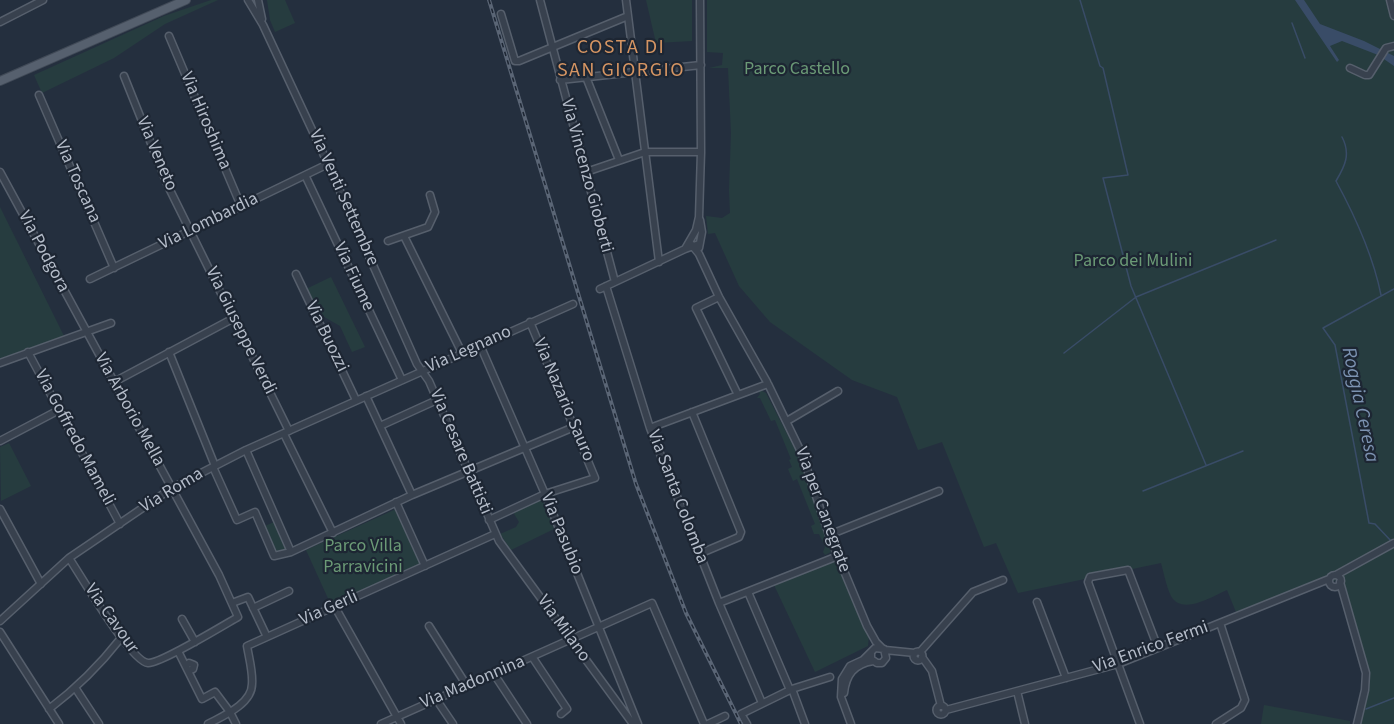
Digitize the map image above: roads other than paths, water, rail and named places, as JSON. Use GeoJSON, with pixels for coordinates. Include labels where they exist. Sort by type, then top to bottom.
{"type":"FeatureCollection","features":[{"type":"Feature","properties":{"kind":"main road"},"geometry":{"type":"LineString","coordinates":[[0,81],[175,2],[186,0]]}},
{"type":"Feature","properties":{"kind":"street"},"geometry":{"type":"LineString","coordinates":[[0,20],[43,0]]}},
{"type":"Feature","properties":{"kind":"street","name":"Via Venti Settembre"},"geometry":{"type":"LineString","coordinates":[[248,0],[263,25],[422,371]]}},
{"type":"Feature","properties":{"kind":"street","name":"Via Venti Settembre"},"geometry":{"type":"LineString","coordinates":[[260,0],[263,25]]}},
{"type":"Feature","properties":{"kind":"street","name":"Via Vincenzo Gioberti"},"geometry":{"type":"LineString","coordinates":[[540,0],[615,282]]}},
{"type":"Feature","properties":{"kind":"street"},"geometry":{"type":"LineString","coordinates":[[626,0],[659,262]]}},
{"type":"Feature","properties":{"kind":"street"},"geometry":{"type":"LineString","coordinates":[[615,282],[692,246],[702,234],[699,230],[700,0]]}},
{"type":"Feature","properties":{"kind":"street"},"geometry":{"type":"LineString","coordinates":[[1390,0],[1394,16]]}},
{"type":"Feature","properties":{"kind":"street"},"geometry":{"type":"LineString","coordinates":[[501,14],[515,61],[628,16]]}},
{"type":"Feature","properties":{"kind":"street","name":"Via Hiroshima"},"geometry":{"type":"LineString","coordinates":[[169,36],[241,206]]}},
{"type":"Feature","properties":{"kind":"street"},"geometry":{"type":"LineString","coordinates":[[1350,68],[1368,75],[1386,48],[1394,46]]}},
{"type":"Feature","properties":{"kind":"street"},"geometry":{"type":"LineString","coordinates":[[560,80],[634,70],[701,65]]}},
{"type":"Feature","properties":{"kind":"street","name":"Via Veneto"},"geometry":{"type":"LineString","coordinates":[[124,76],[168,186],[191,230]]}},
{"type":"Feature","properties":{"kind":"street"},"geometry":{"type":"LineString","coordinates":[[586,77],[619,160]]}},
{"type":"Feature","properties":{"kind":"street","name":"Via Toscana"},"geometry":{"type":"LineString","coordinates":[[39,95],[114,268]]}},
{"type":"Feature","properties":{"kind":"street"},"geometry":{"type":"LineString","coordinates":[[585,172],[645,152],[701,152]]}},
{"type":"Feature","properties":{"kind":"street","name":"Via Lombardia"},"geometry":{"type":"LineString","coordinates":[[90,279],[328,164]]}},
{"type":"Feature","properties":{"kind":"street","name":"Via Podgora"},"geometry":{"type":"LineString","coordinates":[[0,172],[87,332]]}},
{"type":"Feature","properties":{"kind":"street","name":"Via Fiume"},"geometry":{"type":"LineString","coordinates":[[304,175],[402,380]]}},
{"type":"Feature","properties":{"kind":"street"},"geometry":{"type":"LineString","coordinates":[[388,241],[428,227],[435,212],[430,195]]}},
{"type":"Feature","properties":{"kind":"street","name":"Via Giuseppe Verdi"},"geometry":{"type":"LineString","coordinates":[[191,230],[333,533]]}},
{"type":"Feature","properties":{"kind":"street"},"geometry":{"type":"LineString","coordinates":[[404,236],[462,353]]}},
{"type":"Feature","properties":{"kind":"street","name":"Via per Canegrate"},"geometry":{"type":"LineString","coordinates":[[692,246],[699,254],[719,297],[787,421],[802,454],[830,535],[870,633],[884,649]]}},
{"type":"Feature","properties":{"kind":"street","name":"Via Buozzi"},"geometry":{"type":"LineString","coordinates":[[296,274],[356,400]]}},
{"type":"Feature","properties":{"kind":"street","name":"Via Santa Colomba"},"geometry":{"type":"LineString","coordinates":[[615,282],[603,288],[650,428],[699,554],[762,703]]}},
{"type":"Feature","properties":{"kind":"street"},"geometry":{"type":"LineString","coordinates":[[719,297],[696,308],[738,394]]}},
{"type":"Feature","properties":{"kind":"street","name":"Via Legnano"},"geometry":{"type":"LineString","coordinates":[[366,396],[573,304]]}},
{"type":"Feature","properties":{"kind":"street"},"geometry":{"type":"LineString","coordinates":[[114,382],[234,318]]}},
{"type":"Feature","properties":{"kind":"street","name":"Via Nazario Sauro"},"geometry":{"type":"LineString","coordinates":[[530,322],[595,478],[545,494]]}},
{"type":"Feature","properties":{"kind":"street"},"geometry":{"type":"LineString","coordinates":[[0,363],[111,323]]}},
{"type":"Feature","properties":{"kind":"street","name":"Via Arborio Mella"},"geometry":{"type":"LineString","coordinates":[[87,332],[219,575],[238,617]]}},
{"type":"Feature","properties":{"kind":"street","name":"Via Pasubio"},"geometry":{"type":"LineString","coordinates":[[480,345],[545,494],[638,724]]}},
{"type":"Feature","properties":{"kind":"street","name":"Via Goffredo Mameli"},"geometry":{"type":"LineString","coordinates":[[28,352],[120,524]]}},
{"type":"Feature","properties":{"kind":"street"},"geometry":{"type":"LineString","coordinates":[[170,352],[237,520],[255,512],[274,556],[291,552],[396,502],[574,427]]}},
{"type":"Feature","properties":{"kind":"street","name":"Via Cesare Battisti"},"geometry":{"type":"LineString","coordinates":[[422,371],[429,381],[495,534]]}},
{"type":"Feature","properties":{"kind":"street"},"geometry":{"type":"LineString","coordinates":[[650,428],[765,384]]}},
{"type":"Feature","properties":{"kind":"street"},"geometry":{"type":"LineString","coordinates":[[787,421],[838,391]]}},
{"type":"Feature","properties":{"kind":"street"},"geometry":{"type":"LineString","coordinates":[[366,396],[412,495]]}},
{"type":"Feature","properties":{"kind":"street","name":"Via Roma"},"geometry":{"type":"LineString","coordinates":[[0,621],[69,558],[172,488],[246,450],[366,396]]}},
{"type":"Feature","properties":{"kind":"street"},"geometry":{"type":"LineString","coordinates":[[380,426],[437,400]]}},
{"type":"Feature","properties":{"kind":"street"},"geometry":{"type":"LineString","coordinates":[[1,437],[59,410]]}},
{"type":"Feature","properties":{"kind":"street"},"geometry":{"type":"LineString","coordinates":[[692,412],[741,532],[739,537],[699,554]]}},
{"type":"Feature","properties":{"kind":"street"},"geometry":{"type":"LineString","coordinates":[[246,450],[291,552]]}},
{"type":"Feature","properties":{"kind":"street"},"geometry":{"type":"LineString","coordinates":[[830,535],[939,491]]}},
{"type":"Feature","properties":{"kind":"street"},"geometry":{"type":"LineString","coordinates":[[489,520],[545,494]]}},
{"type":"Feature","properties":{"kind":"street"},"geometry":{"type":"LineString","coordinates":[[396,502],[424,566]]}},
{"type":"Feature","properties":{"kind":"street"},"geometry":{"type":"LineString","coordinates":[[0,509],[41,584]]}},
{"type":"Feature","properties":{"kind":"street","name":"Via Gerli"},"geometry":{"type":"LineString","coordinates":[[231,712],[249,696],[253,686],[248,646],[495,534]]}},
{"type":"Feature","properties":{"kind":"street","name":"Via Milano"},"geometry":{"type":"LineString","coordinates":[[495,534],[633,724]]}},
{"type":"Feature","properties":{"kind":"street"},"geometry":{"type":"LineString","coordinates":[[1357,724],[1365,690],[1365,664],[1350,614],[1335,581],[1351,568],[1394,543]]}},
{"type":"Feature","properties":{"kind":"street"},"geometry":{"type":"LineString","coordinates":[[719,603],[838,556]]}},
{"type":"Feature","properties":{"kind":"street","name":"Via Cavour"},"geometry":{"type":"LineString","coordinates":[[69,558],[121,638],[138,658],[146,663],[154,662],[178,651],[238,617]]}},
{"type":"Feature","properties":{"kind":"street"},"geometry":{"type":"LineString","coordinates":[[1140,724],[1088,582],[1089,578],[1128,570],[1158,648]]}},
{"type":"Feature","properties":{"kind":"street"},"geometry":{"type":"LineString","coordinates":[[918,656],[973,592],[1003,580]]}},
{"type":"Feature","properties":{"kind":"street","name":"Via Enrico Fermi"},"geometry":{"type":"LineString","coordinates":[[943,710],[1118,664],[1308,587],[1335,581]]}},
{"type":"Feature","properties":{"kind":"street"},"geometry":{"type":"LineString","coordinates":[[253,608],[289,591]]}},
{"type":"Feature","properties":{"kind":"street"},"geometry":{"type":"LineString","coordinates":[[748,592],[805,724]]}},
{"type":"Feature","properties":{"kind":"street"},"geometry":{"type":"LineString","coordinates":[[232,603],[246,597],[267,637]]}},
{"type":"Feature","properties":{"kind":"street"},"geometry":{"type":"LineString","coordinates":[[1037,602],[1066,678]]}},
{"type":"Feature","properties":{"kind":"street","name":"Via Madonnina"},"geometry":{"type":"LineString","coordinates":[[381,724],[652,603],[704,724]]}},
{"type":"Feature","properties":{"kind":"street"},"geometry":{"type":"LineString","coordinates":[[335,607],[401,724]]}},
{"type":"Feature","properties":{"kind":"street"},"geometry":{"type":"LineString","coordinates":[[182,619],[195,642]]}},
{"type":"Feature","properties":{"kind":"street"},"geometry":{"type":"LineString","coordinates":[[1216,724],[1241,708],[1245,700],[1220,623]]}},
{"type":"Feature","properties":{"kind":"street"},"geometry":{"type":"LineString","coordinates":[[429,626],[467,686]]}},
{"type":"Feature","properties":{"kind":"street"},"geometry":{"type":"LineString","coordinates":[[0,632],[59,724]]}},
{"type":"Feature","properties":{"kind":"street","name":"Via per Canegrate"},"geometry":{"type":"LineString","coordinates":[[870,633],[871,652]]}},
{"type":"Feature","properties":{"kind":"street"},"geometry":{"type":"LineString","coordinates":[[49,709],[76,689],[121,638]]}},
{"type":"Feature","properties":{"kind":"street"},"geometry":{"type":"LineString","coordinates":[[851,724],[840,691],[843,675],[850,666],[875,648],[918,656],[932,671],[943,710],[944,724]]}},
{"type":"Feature","properties":{"kind":"street"},"geometry":{"type":"LineString","coordinates":[[884,649],[886,658]]}},
{"type":"Feature","properties":{"kind":"street"},"geometry":{"type":"LineString","coordinates":[[178,651],[202,699],[215,692],[231,712],[236,724]]}},
{"type":"Feature","properties":{"kind":"street"},"geometry":{"type":"LineString","coordinates":[[871,652],[873,661]]}},
{"type":"Feature","properties":{"kind":"street"},"geometry":{"type":"LineString","coordinates":[[844,705],[847,677],[859,665],[873,661],[880,663],[899,653]]}},
{"type":"Feature","properties":{"kind":"street","name":"Via Madonnina"},"geometry":{"type":"LineString","coordinates":[[533,658],[567,709],[561,714]]}},
{"type":"Feature","properties":{"kind":"street"},"geometry":{"type":"LineString","coordinates":[[494,674],[527,724]]}},
{"type":"Feature","properties":{"kind":"street"},"geometry":{"type":"LineString","coordinates":[[747,724],[741,714],[791,690],[830,677]]}},
{"type":"Feature","properties":{"kind":"street"},"geometry":{"type":"LineString","coordinates":[[76,689],[99,724]]}},
{"type":"Feature","properties":{"kind":"street"},"geometry":{"type":"LineString","coordinates":[[1017,691],[1025,724]]}},
{"type":"Feature","properties":{"kind":"street"},"geometry":{"type":"LineString","coordinates":[[436,699],[453,724]]}},
{"type":"Feature","properties":{"kind":"street"},"geometry":{"type":"LineString","coordinates":[[208,724],[231,712]]}},
{"type":"Feature","properties":{"kind":"street"},"geometry":{"type":"LineString","coordinates":[[708,724],[725,716]]}},
{"type":"Feature","properties":{"kind":"water"},"geometry":{"type":"Polygon","coordinates":[[[1295,0],[1304,0],[1320,24],[1364,41],[1394,56],[1394,66],[1378,55],[1342,41],[1330,46],[1339,60],[1337,62],[1295,0]]]}},
{"type":"Feature","properties":{"kind":"waterway"},"geometry":{"type":"LineString","coordinates":[[1080,0],[1100,66],[1103,68],[1128,175],[1103,178],[1131,286],[1206,465]]}},
{"type":"Feature","properties":{"kind":"waterway","name":"Roggia Ceresa"},"geometry":{"type":"LineString","coordinates":[[1292,23],[1305,58]]}},
{"type":"Feature","properties":{"kind":"waterway","name":"Roggia Ceresa"},"geometry":{"type":"LineString","coordinates":[[1342,137],[1345,143],[1346,160],[1336,181],[1363,236],[1381,295]]}},
{"type":"Feature","properties":{"kind":"waterway"},"geometry":{"type":"LineString","coordinates":[[1064,353],[1136,297],[1276,240]]}},
{"type":"Feature","properties":{"kind":"waterway","name":"Roggia Ceresa"},"geometry":{"type":"LineString","coordinates":[[1392,542],[1375,524],[1369,523],[1335,345],[1323,328],[1394,289]]}},
{"type":"Feature","properties":{"kind":"waterway"},"geometry":{"type":"LineString","coordinates":[[1143,491],[1243,451]]}},
{"type":"Feature","properties":{"kind":"waterway","name":"Roggia Ceresa"},"geometry":{"type":"LineString","coordinates":[[1366,709],[1394,698]]}},
{"type":"Feature","properties":{"kind":"railway"},"geometry":{"type":"LineString","coordinates":[[489,0],[636,484],[686,613],[741,724]]}},
{"type":"Feature","properties":{"kind":"district","name":"COSTA DI SAN GIORGIO"},"geometry":{"type":"Point","coordinates":[621,60]}},
{"type":"Feature","properties":{"kind":"park label","name":"Parco Castello"},"geometry":{"type":"Point","coordinates":[797,70]}},
{"type":"Feature","properties":{"kind":"park label","name":"Parco dei Mulini"},"geometry":{"type":"Point","coordinates":[1133,262]}},
{"type":"Feature","properties":{"kind":"park label","name":"Parco Villa Parravicini"},"geometry":{"type":"Point","coordinates":[363,557]}}]}
